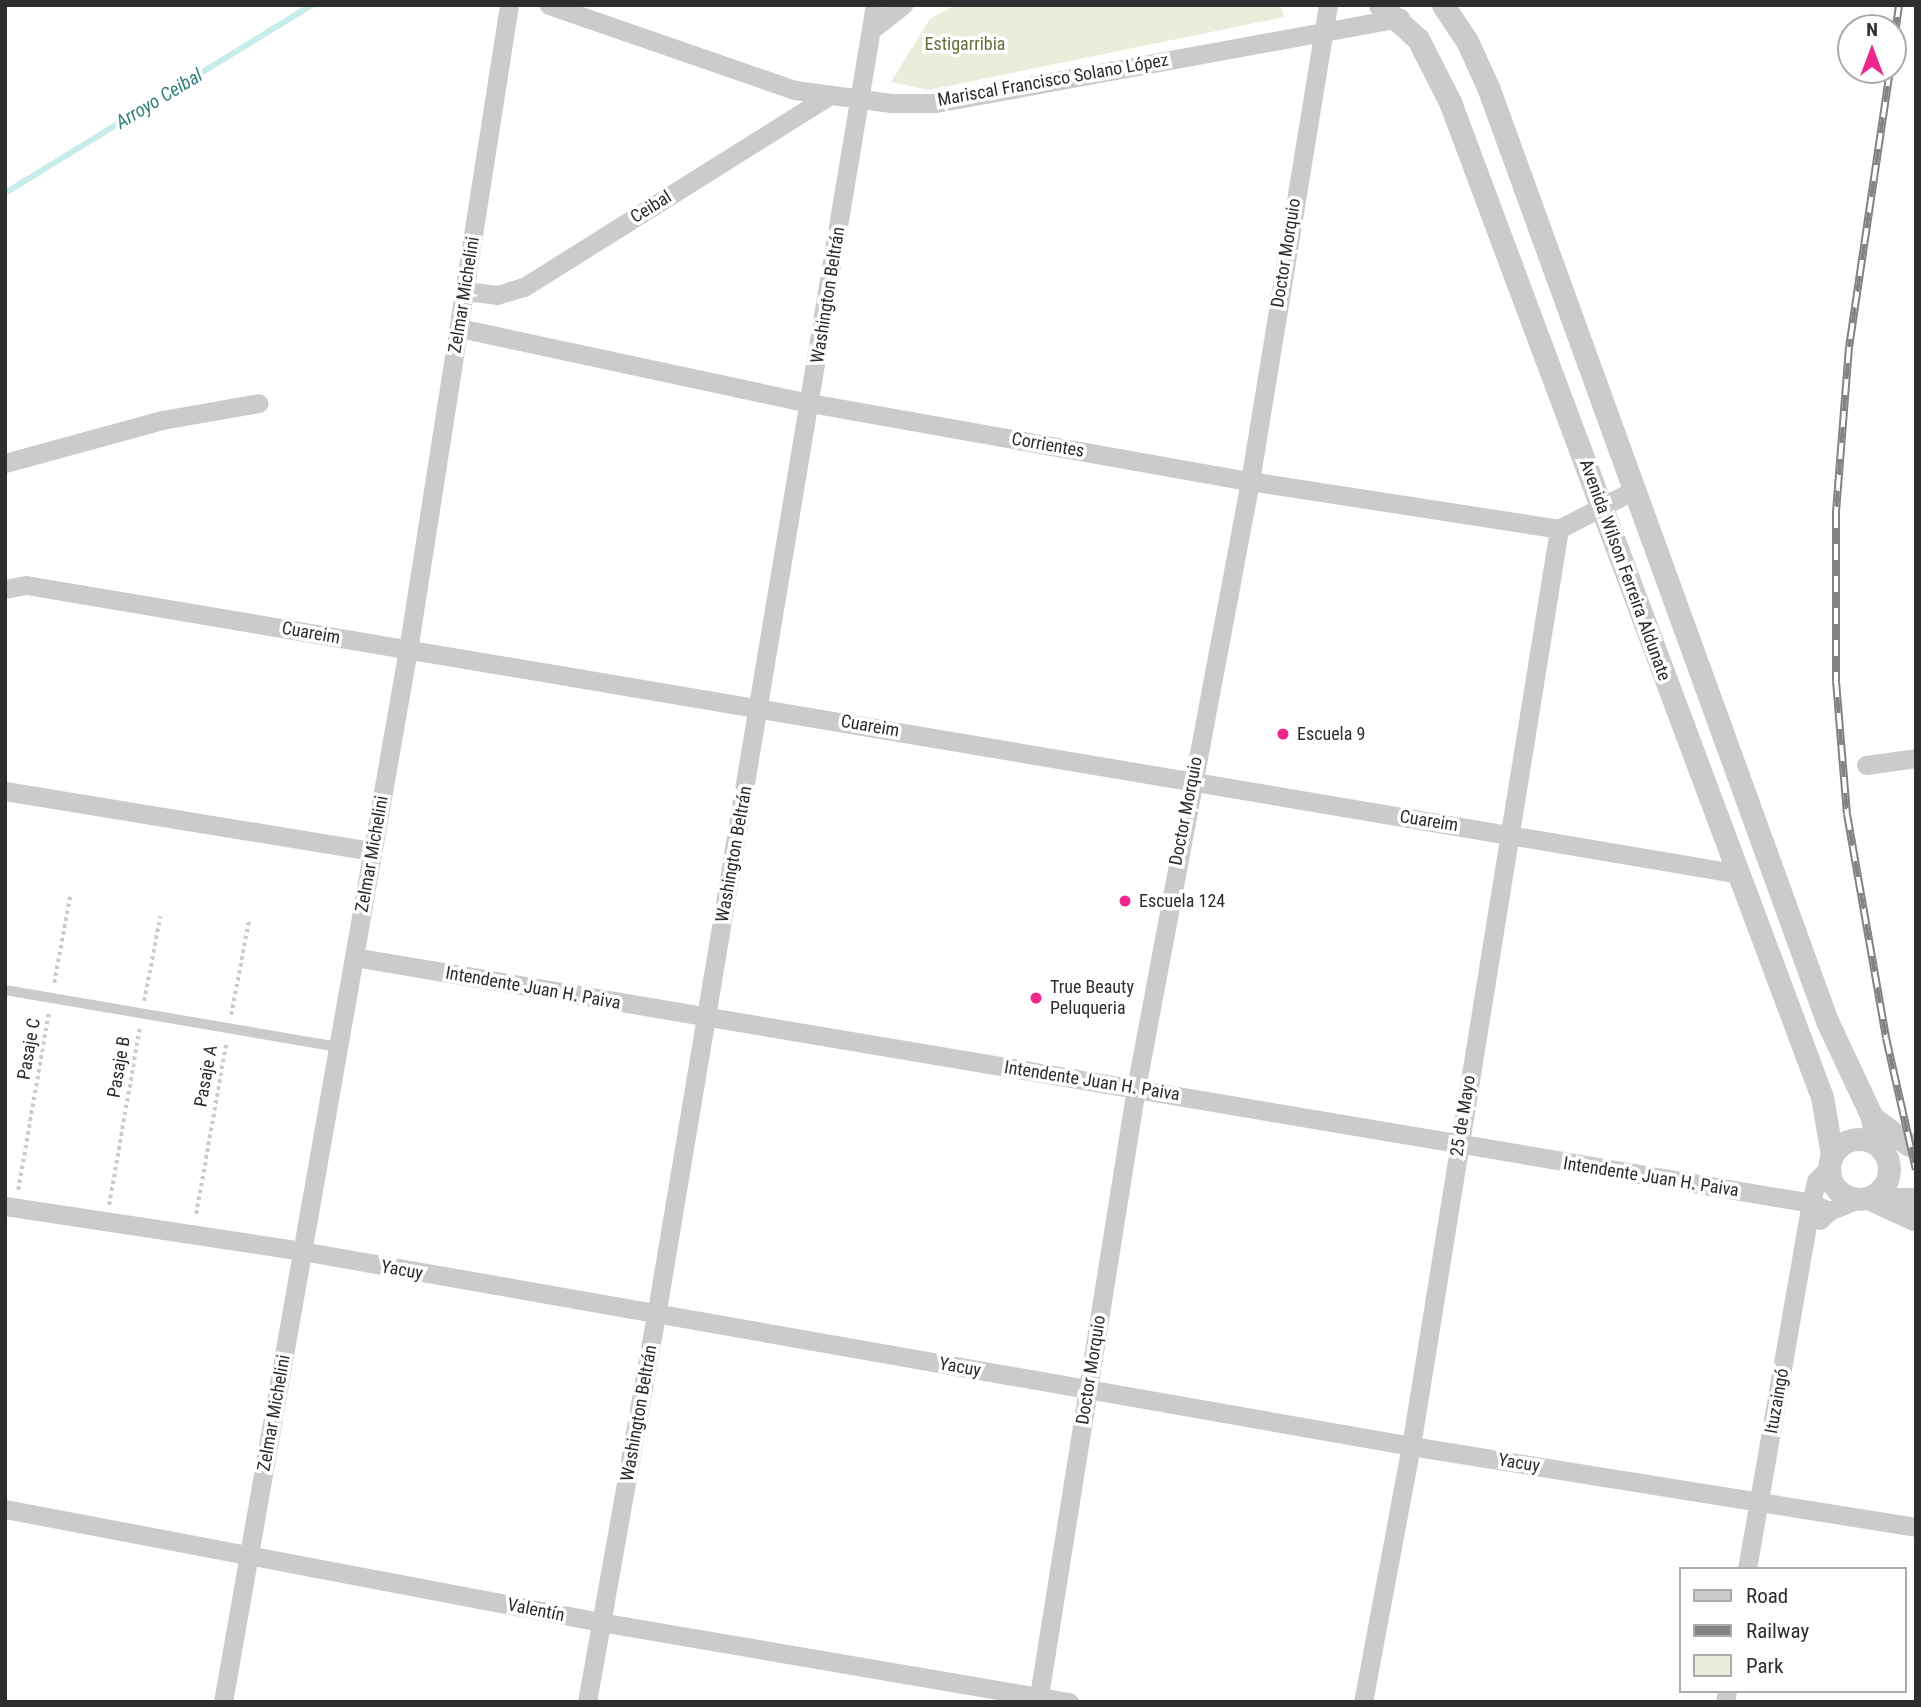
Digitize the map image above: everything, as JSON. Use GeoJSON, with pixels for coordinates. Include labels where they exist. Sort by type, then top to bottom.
{"type":"FeatureCollection","features":[{"type":"Feature","properties":{"kind":"street","name":"Zelmar Michelini"},"geometry":{"type":"LineString","coordinates":[[223,1702],[408,650],[509,5]]}},
{"type":"Feature","properties":{"kind":"street","name":"Mariscal Francisco Solano López"},"geometry":{"type":"LineString","coordinates":[[550,5],[742,74],[795,90],[860,99],[936,103],[1400,18]]}},
{"type":"Feature","properties":{"kind":"street","name":"Washington Beltrán"},"geometry":{"type":"LineString","coordinates":[[587,1702],[656,1316],[875,5]]}},
{"type":"Feature","properties":{"kind":"street"},"geometry":{"type":"LineString","coordinates":[[871,30],[903,5]]}},
{"type":"Feature","properties":{"kind":"street","name":"Doctor Morquio"},"geometry":{"type":"LineString","coordinates":[[1039,1699],[1136,1088],[1191,782],[1250,481],[1320,31],[1328,5]]}},
{"type":"Feature","properties":{"kind":"street","name":"Avenida Wilson Ferreira Aldunate"},"geometry":{"type":"LineString","coordinates":[[1380,5],[1400,18],[1429,57],[1450,102],[1602,504],[1735,873],[1822,1097],[1830,1162]]}},
{"type":"Feature","properties":{"kind":"street","name":"Avenida Wilson Ferreira Aldunate"},"geometry":{"type":"LineString","coordinates":[[1443,5],[1467,41],[1488,87],[1632,491],[1827,1021],[1872,1116],[1878,1145],[1913,1148]]}},
{"type":"Feature","properties":{"kind":"street","name":"Ceibal"},"geometry":{"type":"LineString","coordinates":[[465,291],[497,295],[524,287],[830,94]]}},
{"type":"Feature","properties":{"kind":"street","name":"Corrientes"},"geometry":{"type":"LineString","coordinates":[[459,328],[810,403],[1250,481],[1559,529]]}},
{"type":"Feature","properties":{"kind":"street"},"geometry":{"type":"LineString","coordinates":[[5,463],[162,420],[259,403]]}},
{"type":"Feature","properties":{"kind":"street"},"geometry":{"type":"LineString","coordinates":[[1559,529],[1602,504],[1632,491]]}},
{"type":"Feature","properties":{"kind":"street","name":"25 de Mayo"},"geometry":{"type":"LineString","coordinates":[[1363,1702],[1411,1446],[1559,529]]}},
{"type":"Feature","properties":{"kind":"street","name":"Cuareim"},"geometry":{"type":"LineString","coordinates":[[5,589],[26,585],[759,706],[1735,873]]}},
{"type":"Feature","properties":{"kind":"street"},"geometry":{"type":"LineString","coordinates":[[1866,765],[1916,758]]}},
{"type":"Feature","properties":{"kind":"street"},"geometry":{"type":"LineString","coordinates":[[5,791],[372,851]]}},
{"type":"Feature","properties":{"kind":"street","name":"Intendente Juan H. Paiva"},"geometry":{"type":"LineString","coordinates":[[354,957],[1136,1088],[1820,1207]]}},
{"type":"Feature","properties":{"kind":"street","name":"Avenida Wilson Ferreira Aldunate"},"geometry":{"type":"LineString","coordinates":[[1872,1116],[1913,1148]]}},
{"type":"Feature","properties":{"kind":"street"},"geometry":{"type":"LineString","coordinates":[[1866,1198],[1888,1177],[1888,1161],[1878,1145],[1851,1139],[1830,1162],[1840,1194],[1866,1198],[1916,1197]]}},
{"type":"Feature","properties":{"kind":"street","name":"Ituzaingó"},"geometry":{"type":"LineString","coordinates":[[1747,1567],[1808,1234],[1820,1207],[1816,1181],[1830,1162]]}},
{"type":"Feature","properties":{"kind":"street"},"geometry":{"type":"LineString","coordinates":[[1866,1198],[1916,1220]]}},
{"type":"Feature","properties":{"kind":"street","name":"Ituzaingó"},"geometry":{"type":"LineString","coordinates":[[1820,1207],[1866,1198]]}},
{"type":"Feature","properties":{"kind":"street","name":"Yacuy"},"geometry":{"type":"LineString","coordinates":[[10,1206],[192,1237],[302,1251],[656,1316],[1411,1446],[1916,1527]]}},
{"type":"Feature","properties":{"kind":"street","name":"Valentín"},"geometry":{"type":"LineString","coordinates":[[5,1509],[600,1622],[1069,1702]]}},
{"type":"Feature","properties":{"kind":"lane"},"geometry":{"type":"LineString","coordinates":[[5,990],[228,1031],[338,1046]]}},
{"type":"Feature","properties":{"kind":"path","name":"Pasaje C"},"geometry":{"type":"LineString","coordinates":[[10,1206],[70,896]]}},
{"type":"Feature","properties":{"kind":"path","name":"Pasaje B"},"geometry":{"type":"LineString","coordinates":[[106,1222],[160,917]]}},
{"type":"Feature","properties":{"kind":"path","name":"Pasaje A"},"geometry":{"type":"LineString","coordinates":[[192,1237],[249,920]]}},
{"type":"Feature","properties":{"kind":"green space","name":"Estigarribia"},"geometry":{"type":"Polygon","coordinates":[[[955,5],[1280,5],[1284,17],[929,90],[891,82],[930,19],[955,5]]]}},
{"type":"Feature","properties":{"kind":"waterway","name":"Arroyo Ceibal"},"geometry":{"type":"LineString","coordinates":[[5,193],[312,5]]}},
{"type":"Feature","properties":{"kind":"railway"},"geometry":{"type":"LineString","coordinates":[[1898,14],[1899,5]]}},
{"type":"Feature","properties":{"kind":"railway"},"geometry":{"type":"LineString","coordinates":[[1888,84],[1849,347],[1836,512],[1836,681],[1847,814],[1886,1038],[1916,1170]]}},
{"type":"Feature","properties":{"kind":"place","name":"Escuela 9"},"geometry":{"type":"Point","coordinates":[1283,734]}},
{"type":"Feature","properties":{"kind":"place","name":"Escuela 124"},"geometry":{"type":"Point","coordinates":[1125,901]}},
{"type":"Feature","properties":{"kind":"place","name":"True Beauty Peluqueria"},"geometry":{"type":"Point","coordinates":[1036,998]}}]}
